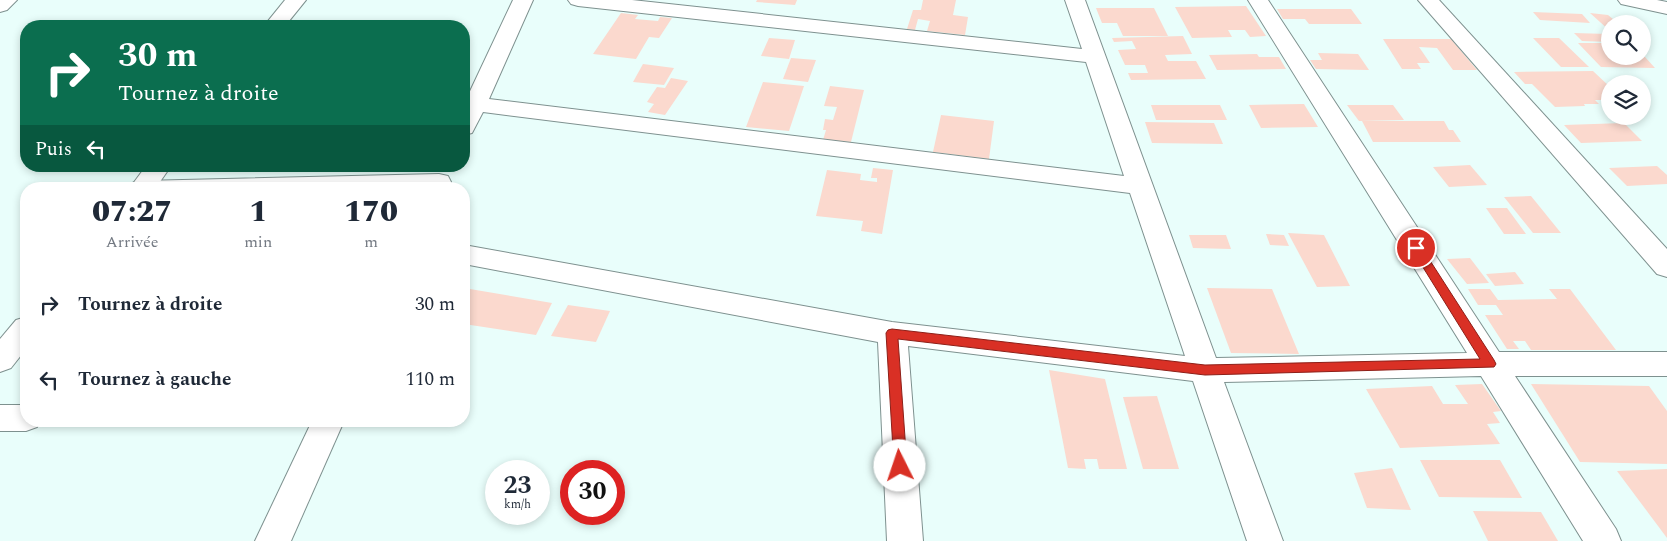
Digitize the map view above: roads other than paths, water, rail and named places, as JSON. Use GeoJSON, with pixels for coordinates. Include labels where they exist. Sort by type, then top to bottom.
{"type":"FeatureCollection","features":[{"type":"Feature","properties":{"kind":"street"},"geometry":{"type":"LineString","coordinates":[[0,6],[7,0]]}},
{"type":"Feature","properties":{"kind":"street"},"geometry":{"type":"LineString","coordinates":[[279,20],[296,0]]}},
{"type":"Feature","properties":{"kind":"street"},"geometry":{"type":"LineString","coordinates":[[470,115],[523,0]]}},
{"type":"Feature","properties":{"kind":"street"},"geometry":{"type":"LineString","coordinates":[[578,0],[1095,57]]}},
{"type":"Feature","properties":{"kind":"street"},"geometry":{"type":"LineString","coordinates":[[1075,0],[1265,541]]}},
{"type":"Feature","properties":{"kind":"street"},"geometry":{"type":"LineString","coordinates":[[1258,0],[1603,541]]}},
{"type":"Feature","properties":{"kind":"street"},"geometry":{"type":"LineString","coordinates":[[1428,0],[1667,267]]}},
{"type":"Feature","properties":{"kind":"street"},"geometry":{"type":"LineString","coordinates":[[1628,0],[1667,8]]}},
{"type":"Feature","properties":{"kind":"street"},"geometry":{"type":"LineString","coordinates":[[475,104],[1140,186]]}},
{"type":"Feature","properties":{"kind":"street"},"geometry":{"type":"LineString","coordinates":[[146,182],[154,172]]}},
{"type":"Feature","properties":{"kind":"street"},"geometry":{"type":"LineString","coordinates":[[350,182],[440,179]]}},
{"type":"Feature","properties":{"kind":"street"},"geometry":{"type":"LineString","coordinates":[[470,255],[892,333],[1205,370],[1490,364],[1667,364]]}},
{"type":"Feature","properties":{"kind":"street"},"geometry":{"type":"LineString","coordinates":[[892,333],[905,541]]}},
{"type":"Feature","properties":{"kind":"street"},"geometry":{"type":"LineString","coordinates":[[0,360],[20,335]]}},
{"type":"Feature","properties":{"kind":"street"},"geometry":{"type":"LineString","coordinates":[[0,418],[20,418]]}},
{"type":"Feature","properties":{"kind":"street"},"geometry":{"type":"LineString","coordinates":[[273,541],[325,427]]}}]}
